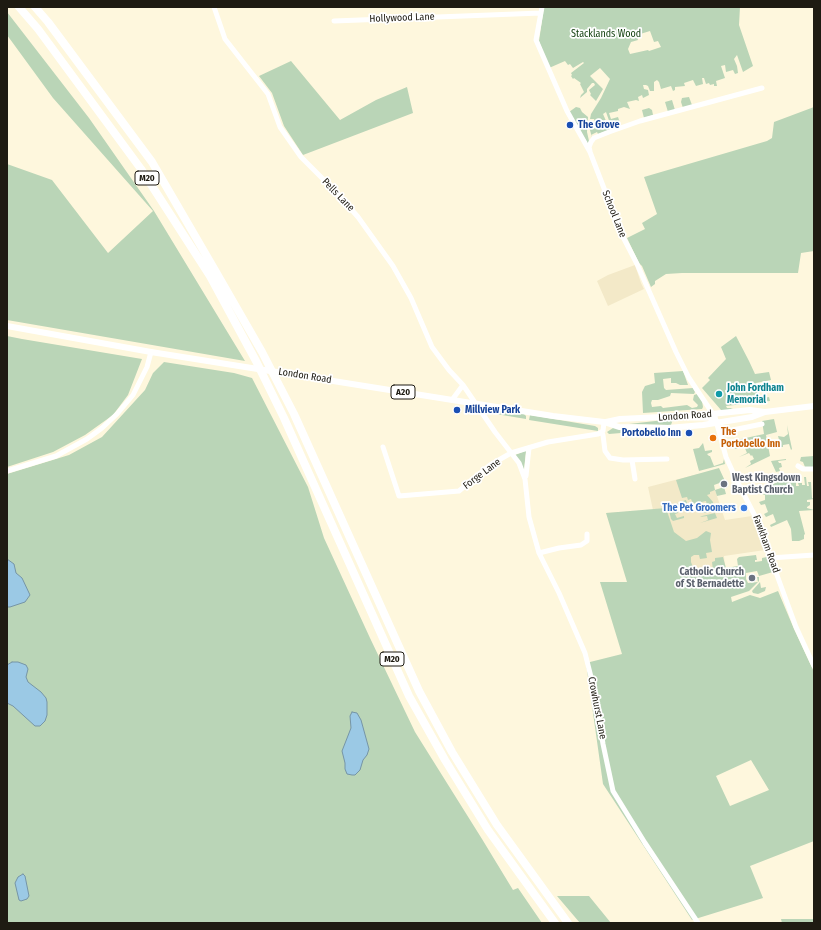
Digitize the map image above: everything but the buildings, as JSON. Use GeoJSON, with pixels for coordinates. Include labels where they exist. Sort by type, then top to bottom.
{"type":"FeatureCollection","features":[{"type":"Feature","properties":{"kind":"highway","name":"M20"},"geometry":{"type":"LineString","coordinates":[[19,7],[38,30],[141,169],[210,276],[256,361],[287,425],[409,696],[445,760],[488,830],[555,923]]}},
{"type":"Feature","properties":{"kind":"highway","name":"M20"},"geometry":{"type":"LineString","coordinates":[[35,7],[48,22],[152,162],[277,379],[419,691],[452,752],[497,825],[568,923]]}},
{"type":"Feature","properties":{"kind":"main road","name":"London Road"},"geometry":{"type":"LineString","coordinates":[[7,326],[151,352],[553,416],[604,422],[619,427],[677,428],[750,410],[754,415]]}},
{"type":"Feature","properties":{"kind":"main road","name":"London Road"},"geometry":{"type":"LineString","coordinates":[[604,422],[620,419],[677,417],[716,419],[814,406]]}},
{"type":"Feature","properties":{"kind":"street","name":"Pells Lane"},"geometry":{"type":"LineString","coordinates":[[214,7],[225,39],[268,94],[280,127],[301,157],[337,192],[358,217],[404,285],[432,347],[449,370],[463,384],[476,404]]}},
{"type":"Feature","properties":{"kind":"street","name":"Hollywood Lane"},"geometry":{"type":"LineString","coordinates":[[334,21],[542,10]]}},
{"type":"Feature","properties":{"kind":"street","name":"School Lane"},"geometry":{"type":"LineString","coordinates":[[542,10],[536,40],[567,111],[590,152],[622,235],[637,264],[676,352],[689,378],[716,419]]}},
{"type":"Feature","properties":{"kind":"street"},"geometry":{"type":"LineString","coordinates":[[590,152],[589,147],[594,138],[609,132],[640,121],[762,88]]}},
{"type":"Feature","properties":{"kind":"street"},"geometry":{"type":"LineString","coordinates":[[7,471],[56,456],[87,439],[102,428],[117,414],[133,395],[147,367],[151,352]]}},
{"type":"Feature","properties":{"kind":"street"},"geometry":{"type":"LineString","coordinates":[[452,400],[463,384]]}},
{"type":"Feature","properties":{"kind":"street","name":"Crowhurst Lane"},"geometry":{"type":"LineString","coordinates":[[476,404],[519,463],[525,479]]}},
{"type":"Feature","properties":{"kind":"street"},"geometry":{"type":"LineString","coordinates":[[728,431],[760,424],[754,415]]}},
{"type":"Feature","properties":{"kind":"street","name":"Fawkham Road"},"geometry":{"type":"LineString","coordinates":[[716,419],[726,456],[756,518],[796,627],[813,663]]}},
{"type":"Feature","properties":{"kind":"street"},"geometry":{"type":"LineString","coordinates":[[604,422],[604,429],[601,432],[603,435],[605,451],[608,457],[615,460],[667,459]]}},
{"type":"Feature","properties":{"kind":"street","name":"Forge Lane"},"geometry":{"type":"LineString","coordinates":[[383,447],[399,496],[459,491],[490,465],[511,453],[548,442],[595,435],[601,432]]}},
{"type":"Feature","properties":{"kind":"street","name":"Crowhurst Lane"},"geometry":{"type":"LineString","coordinates":[[529,448],[525,479],[529,517],[539,553],[559,593],[585,653],[595,693],[613,791],[645,843],[698,923]]}},
{"type":"Feature","properties":{"kind":"street"},"geometry":{"type":"LineString","coordinates":[[655,454],[656,460]]}},
{"type":"Feature","properties":{"kind":"street"},"geometry":{"type":"LineString","coordinates":[[632,460],[635,479]]}},
{"type":"Feature","properties":{"kind":"street"},"geometry":{"type":"LineString","coordinates":[[798,466],[803,469],[814,469]]}},
{"type":"Feature","properties":{"kind":"street"},"geometry":{"type":"LineString","coordinates":[[539,553],[581,545],[587,541],[587,534]]}},
{"type":"Feature","properties":{"kind":"street"},"geometry":{"type":"LineString","coordinates":[[770,558],[814,554]]}},
{"type":"Feature","properties":{"kind":"shaded area"},"geometry":{"type":"Polygon","coordinates":[[[635,265],[644,289],[608,306],[597,281],[608,275],[635,265]]]}},
{"type":"Feature","properties":{"kind":"shaded area"},"geometry":{"type":"Polygon","coordinates":[[[698,474],[715,490],[725,520],[752,516],[765,550],[724,556],[725,568],[687,574],[606,513],[653,510],[648,487],[698,474]]]}},
{"type":"Feature","properties":{"kind":"green space","name":"Stacklands Wood"},"geometry":{"type":"Polygon","coordinates":[[[544,7],[740,7],[739,25],[753,66],[743,72],[737,55],[734,59],[738,73],[735,74],[733,70],[726,72],[725,65],[721,66],[725,78],[716,81],[717,86],[714,86],[714,84],[710,85],[709,83],[706,84],[704,78],[702,78],[703,84],[696,86],[693,80],[684,83],[685,86],[675,87],[675,90],[673,91],[671,86],[661,89],[657,80],[654,82],[654,91],[650,91],[648,86],[643,85],[644,89],[648,90],[649,95],[643,98],[642,95],[638,97],[639,101],[636,100],[627,102],[630,109],[624,107],[618,109],[618,111],[609,113],[611,119],[618,117],[621,126],[612,129],[606,112],[603,114],[610,130],[598,134],[597,132],[591,135],[590,124],[593,129],[597,127],[596,124],[598,123],[597,121],[595,122],[594,119],[590,119],[591,114],[610,79],[600,68],[590,76],[603,89],[596,101],[590,95],[589,90],[595,85],[594,83],[592,83],[587,89],[587,92],[580,98],[584,92],[580,84],[581,83],[574,78],[573,79],[571,73],[584,63],[583,62],[573,68],[565,61],[549,68],[539,41],[544,7]],[[650,31],[637,35],[638,40],[631,42],[628,49],[630,54],[649,51],[661,47],[658,41],[654,42],[650,31]]]}},
{"type":"Feature","properties":{"kind":"green space"},"geometry":{"type":"Polygon","coordinates":[[[7,12],[89,118],[154,211],[245,361],[7,320],[7,164],[52,180],[108,253],[153,211],[53,98],[7,35],[7,12]]]}},
{"type":"Feature","properties":{"kind":"green space"},"geometry":{"type":"Polygon","coordinates":[[[291,61],[340,120],[376,100],[407,87],[413,113],[303,155],[284,126],[272,93],[259,76],[291,61]]]}},
{"type":"Feature","properties":{"kind":"green space"},"geometry":{"type":"Polygon","coordinates":[[[689,97],[692,105],[683,108],[681,102],[682,98],[689,97]]]}},
{"type":"Feature","properties":{"kind":"green space"},"geometry":{"type":"Polygon","coordinates":[[[672,100],[675,110],[668,112],[665,102],[672,100]]]}},
{"type":"Feature","properties":{"kind":"green space"},"geometry":{"type":"Polygon","coordinates":[[[576,107],[580,108],[588,117],[588,144],[569,112],[576,107]]]}},
{"type":"Feature","properties":{"kind":"green space"},"geometry":{"type":"Polygon","coordinates":[[[814,107],[814,251],[801,253],[798,273],[666,274],[655,281],[655,284],[651,287],[627,238],[645,229],[642,223],[657,214],[644,177],[767,141],[772,138],[774,122],[814,107]]]}},
{"type":"Feature","properties":{"kind":"green space"},"geometry":{"type":"Polygon","coordinates":[[[649,108],[652,110],[653,115],[644,118],[642,110],[649,108]]]}},
{"type":"Feature","properties":{"kind":"green space"},"geometry":{"type":"Polygon","coordinates":[[[7,336],[142,359],[128,395],[113,415],[85,435],[53,452],[7,467],[7,336]]]}},
{"type":"Feature","properties":{"kind":"green space"},"geometry":{"type":"Polygon","coordinates":[[[736,336],[755,374],[769,372],[771,380],[756,383],[758,399],[769,397],[770,401],[726,406],[727,408],[733,408],[721,410],[702,388],[710,380],[708,378],[726,359],[721,347],[736,336]]]}},
{"type":"Feature","properties":{"kind":"green space"},"geometry":{"type":"Polygon","coordinates":[[[164,362],[234,373],[252,378],[308,487],[324,538],[415,732],[513,890],[518,888],[542,923],[7,923],[7,474],[69,455],[102,437],[145,390],[153,373],[164,362]]]}},
{"type":"Feature","properties":{"kind":"green space"},"geometry":{"type":"Polygon","coordinates":[[[683,371],[688,385],[671,383],[671,378],[663,379],[664,388],[666,390],[693,388],[695,392],[694,394],[671,393],[670,396],[658,400],[652,400],[652,407],[661,406],[663,408],[687,405],[692,408],[697,407],[698,405],[693,400],[694,395],[697,394],[702,401],[702,409],[643,413],[642,392],[645,386],[655,383],[654,373],[683,371]]]}},
{"type":"Feature","properties":{"kind":"green space"},"geometry":{"type":"Polygon","coordinates":[[[484,408],[524,414],[526,419],[484,412],[484,408]]]}},
{"type":"Feature","properties":{"kind":"green space"},"geometry":{"type":"Polygon","coordinates":[[[530,415],[595,426],[598,428],[598,431],[529,420],[530,415]]]}},
{"type":"Feature","properties":{"kind":"green space"},"geometry":{"type":"Polygon","coordinates":[[[673,419],[671,425],[629,424],[673,419]]]}},
{"type":"Feature","properties":{"kind":"green space"},"geometry":{"type":"Polygon","coordinates":[[[774,419],[777,432],[766,435],[770,456],[745,468],[751,464],[750,461],[754,459],[749,453],[739,457],[747,453],[744,446],[736,449],[734,448],[732,441],[764,434],[762,421],[774,419]]]}},
{"type":"Feature","properties":{"kind":"green space"},"geometry":{"type":"Polygon","coordinates":[[[787,425],[791,450],[789,444],[781,447],[778,436],[784,437],[788,434],[787,425]]]}},
{"type":"Feature","properties":{"kind":"green space"},"geometry":{"type":"Polygon","coordinates":[[[613,428],[673,432],[633,432],[609,434],[607,432],[613,428]]]}},
{"type":"Feature","properties":{"kind":"green space"},"geometry":{"type":"Polygon","coordinates":[[[703,443],[705,451],[712,450],[712,452],[707,454],[710,456],[714,466],[723,463],[724,459],[725,464],[699,471],[693,449],[699,448],[703,443]]]}},
{"type":"Feature","properties":{"kind":"green space"},"geometry":{"type":"Polygon","coordinates":[[[526,451],[524,470],[515,455],[526,451]]]}},
{"type":"Feature","properties":{"kind":"green space"},"geometry":{"type":"Polygon","coordinates":[[[814,456],[814,468],[805,467],[803,462],[800,461],[801,457],[814,456]]]}},
{"type":"Feature","properties":{"kind":"green space"},"geometry":{"type":"Polygon","coordinates":[[[786,459],[778,461],[781,463],[782,467],[779,468],[780,471],[776,472],[771,461],[786,459]]]}},
{"type":"Feature","properties":{"kind":"green space"},"geometry":{"type":"Polygon","coordinates":[[[719,468],[725,481],[714,485],[715,490],[707,495],[713,502],[714,511],[703,513],[702,512],[708,510],[706,501],[693,504],[691,499],[688,500],[687,497],[682,498],[676,480],[719,468]]]}},
{"type":"Feature","properties":{"kind":"green space"},"geometry":{"type":"Polygon","coordinates":[[[782,472],[784,475],[783,476],[788,479],[786,481],[788,483],[796,477],[796,486],[799,486],[798,483],[805,485],[804,477],[806,477],[807,486],[809,486],[808,482],[811,482],[812,498],[814,499],[807,500],[807,502],[810,502],[810,505],[807,508],[814,510],[799,511],[805,534],[804,539],[799,541],[792,541],[791,529],[787,520],[771,527],[770,525],[776,522],[773,514],[766,517],[764,514],[768,512],[765,504],[761,505],[759,502],[765,500],[765,495],[762,495],[765,494],[763,490],[755,494],[755,492],[780,481],[778,474],[782,472]]]}},
{"type":"Feature","properties":{"kind":"green space"},"geometry":{"type":"Polygon","coordinates":[[[724,487],[726,494],[717,496],[715,490],[724,487]]]}},
{"type":"Feature","properties":{"kind":"green space"},"geometry":{"type":"Polygon","coordinates":[[[686,500],[688,506],[677,508],[678,513],[675,514],[677,518],[684,516],[684,518],[673,521],[671,519],[668,506],[682,503],[686,500]]]}},
{"type":"Feature","properties":{"kind":"green space"},"geometry":{"type":"Polygon","coordinates":[[[666,508],[674,532],[686,541],[697,538],[706,531],[711,533],[710,540],[712,552],[706,553],[707,558],[700,559],[699,555],[694,555],[691,557],[691,562],[695,573],[713,570],[712,562],[715,561],[715,558],[723,557],[726,568],[738,566],[737,559],[739,557],[756,555],[757,560],[755,560],[755,562],[762,561],[762,558],[767,557],[773,572],[759,576],[757,571],[746,573],[748,583],[758,582],[749,591],[731,597],[732,602],[750,595],[760,598],[778,591],[814,672],[814,841],[750,866],[763,898],[692,920],[603,784],[586,663],[622,654],[600,582],[627,582],[606,513],[666,508]],[[751,760],[716,776],[730,806],[769,790],[751,760]]]}},
{"type":"Feature","properties":{"kind":"green space"},"geometry":{"type":"Polygon","coordinates":[[[715,513],[717,518],[700,523],[708,520],[707,516],[700,517],[715,513]]]}},
{"type":"Feature","properties":{"kind":"green space"},"geometry":{"type":"Polygon","coordinates":[[[760,582],[761,588],[766,587],[765,591],[758,594],[753,593],[752,591],[760,582]]]}},
{"type":"Feature","properties":{"kind":"green space"},"geometry":{"type":"Polygon","coordinates":[[[557,896],[589,896],[611,923],[580,923],[557,896]]]}},
{"type":"Feature","properties":{"kind":"green space"},"geometry":{"type":"Polygon","coordinates":[[[781,919],[814,919],[814,923],[782,923],[781,919]]]}},
{"type":"Feature","properties":{"kind":"water"},"geometry":{"type":"Polygon","coordinates":[[[7,559],[14,564],[16,573],[22,578],[30,595],[25,602],[10,607],[7,607],[7,559]]]}},
{"type":"Feature","properties":{"kind":"water"},"geometry":{"type":"Polygon","coordinates":[[[12,662],[18,662],[26,665],[28,669],[26,677],[28,682],[46,698],[47,715],[45,721],[40,726],[35,726],[13,706],[7,703],[7,665],[12,662]]]}},
{"type":"Feature","properties":{"kind":"water"},"geometry":{"type":"Polygon","coordinates":[[[352,712],[357,713],[361,720],[369,749],[360,770],[355,775],[347,774],[342,751],[351,728],[350,716],[352,712]]]}},
{"type":"Feature","properties":{"kind":"water"},"geometry":{"type":"Polygon","coordinates":[[[23,874],[25,876],[29,896],[27,899],[21,901],[19,900],[15,883],[18,877],[23,874]]]}},
{"type":"Feature","properties":{"kind":"place","name":"The Grove"},"geometry":{"type":"Point","coordinates":[570,125]}},
{"type":"Feature","properties":{"kind":"place","name":"John Fordham Memorial"},"geometry":{"type":"Point","coordinates":[719,394]}},
{"type":"Feature","properties":{"kind":"place","name":"Millview Park"},"geometry":{"type":"Point","coordinates":[457,410]}},
{"type":"Feature","properties":{"kind":"place","name":"Portobello Inn"},"geometry":{"type":"Point","coordinates":[689,433]}},
{"type":"Feature","properties":{"kind":"place","name":"The Portobello Inn"},"geometry":{"type":"Point","coordinates":[713,438]}},
{"type":"Feature","properties":{"kind":"place","name":"West Kingsdown Baptist Church"},"geometry":{"type":"Point","coordinates":[724,484]}},
{"type":"Feature","properties":{"kind":"place","name":"The Pet Groomers"},"geometry":{"type":"Point","coordinates":[744,508]}},
{"type":"Feature","properties":{"kind":"place","name":"Catholic Church of St Bernadette"},"geometry":{"type":"Point","coordinates":[752,578]}}]}
